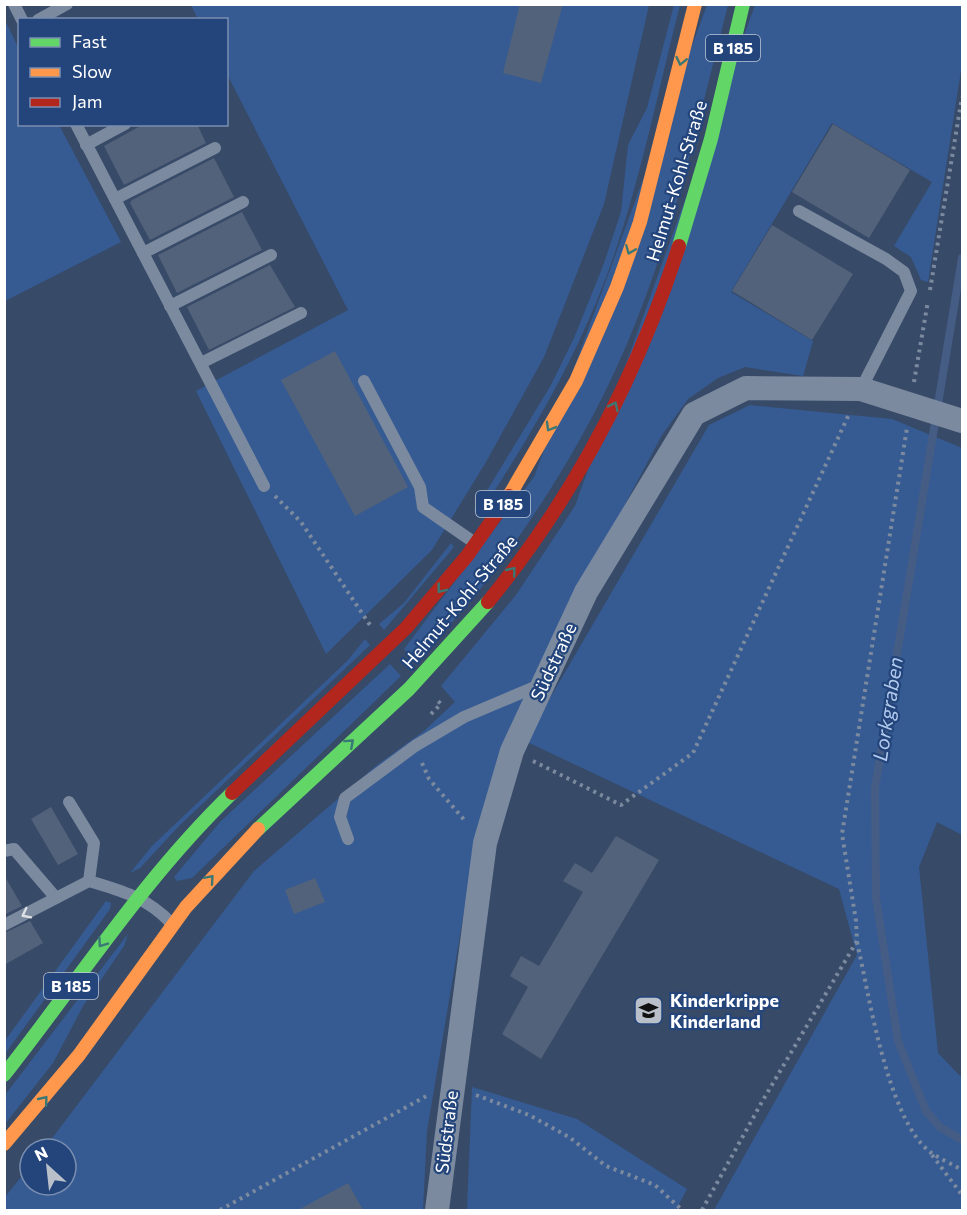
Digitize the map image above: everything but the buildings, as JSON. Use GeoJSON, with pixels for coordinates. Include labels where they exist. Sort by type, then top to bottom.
{"type":"FeatureCollection","features":[{"type":"Feature","properties":{"kind":"main road","name":"Helmut-Kohl-Straße"},"geometry":{"type":"LineString","coordinates":[[4,1075],[137,896],[189,837],[237,787],[388,647],[435,596],[476,544],[554,420],[595,338],[635,238],[694,4]]}},
{"type":"Feature","properties":{"kind":"main road","name":"Helmut-Kohl-Straße"},"geometry":{"type":"LineString","coordinates":[[4,1144],[41,1104],[89,1043],[172,924],[245,842],[419,680],[527,553],[574,480],[638,357],[677,249],[723,92],[743,4]]}},
{"type":"Feature","properties":{"kind":"street","name":"Südstraße"},"geometry":{"type":"LineString","coordinates":[[437,1210],[485,843],[512,751],[586,592],[694,414],[746,388],[861,389],[963,421]]}},
{"type":"Feature","properties":{"kind":"lane"},"geometry":{"type":"LineString","coordinates":[[14,4],[20,18]]}},
{"type":"Feature","properties":{"kind":"lane"},"geometry":{"type":"LineString","coordinates":[[42,18],[67,4]]}},
{"type":"Feature","properties":{"kind":"lane"},"geometry":{"type":"LineString","coordinates":[[77,126],[264,486]]}},
{"type":"Feature","properties":{"kind":"lane"},"geometry":{"type":"LineString","coordinates":[[86,145],[121,126]]}},
{"type":"Feature","properties":{"kind":"lane"},"geometry":{"type":"LineString","coordinates":[[115,199],[215,148]]}},
{"type":"Feature","properties":{"kind":"lane"},"geometry":{"type":"LineString","coordinates":[[143,253],[243,202]]}},
{"type":"Feature","properties":{"kind":"lane"},"geometry":{"type":"LineString","coordinates":[[799,211],[886,259],[904,272],[911,291],[861,389]]}},
{"type":"Feature","properties":{"kind":"lane"},"geometry":{"type":"LineString","coordinates":[[170,306],[271,255]]}},
{"type":"Feature","properties":{"kind":"lane"},"geometry":{"type":"LineString","coordinates":[[201,363],[301,313]]}},
{"type":"Feature","properties":{"kind":"lane"},"geometry":{"type":"LineString","coordinates":[[364,381],[420,487],[423,507],[476,544]]}},
{"type":"Feature","properties":{"kind":"lane"},"geometry":{"type":"LineString","coordinates":[[348,839],[340,817],[345,798],[415,746],[464,717],[544,683]]}},
{"type":"Feature","properties":{"kind":"lane"},"geometry":{"type":"LineString","coordinates":[[69,802],[94,843],[89,881]]}},
{"type":"Feature","properties":{"kind":"lane"},"geometry":{"type":"LineString","coordinates":[[4,851],[14,849],[56,898]]}},
{"type":"Feature","properties":{"kind":"lane"},"geometry":{"type":"LineString","coordinates":[[4,925],[89,881],[137,896],[162,912],[172,924]]}},
{"type":"Feature","properties":{"kind":"path"},"geometry":{"type":"LineString","coordinates":[[963,97],[842,834],[857,941],[880,1047],[901,1106],[915,1136],[963,1195]]}},
{"type":"Feature","properties":{"kind":"path"},"geometry":{"type":"LineString","coordinates":[[512,751],[621,805],[693,753],[861,389]]}},
{"type":"Feature","properties":{"kind":"path"},"geometry":{"type":"LineString","coordinates":[[264,486],[302,522],[370,624],[378,616]]}},
{"type":"Feature","properties":{"kind":"path"},"geometry":{"type":"LineString","coordinates":[[415,746],[429,779],[485,843]]}},
{"type":"Feature","properties":{"kind":"path"},"geometry":{"type":"LineString","coordinates":[[702,1210],[763,1100],[857,941]]}},
{"type":"Feature","properties":{"kind":"path"},"geometry":{"type":"LineString","coordinates":[[453,1086],[529,1115],[569,1137],[606,1166],[655,1185],[682,1210]]}},
{"type":"Feature","properties":{"kind":"path"},"geometry":{"type":"LineString","coordinates":[[220,1210],[422,1097]]}},
{"type":"Feature","properties":{"kind":"path"},"geometry":{"type":"LineString","coordinates":[[930,1152],[963,1170]]}},
{"type":"Feature","properties":{"kind":"shaded area"},"geometry":{"type":"Polygon","coordinates":[[[191,5],[649,5],[604,204],[544,357],[486,462],[432,550],[326,654],[196,391],[348,310],[228,76],[228,18],[198,18],[191,5]]]}},
{"type":"Feature","properties":{"kind":"shaded area"},"geometry":{"type":"Polygon","coordinates":[[[674,5],[680,5],[644,153],[623,227],[598,298],[573,354],[529,435],[480,513],[474,512],[551,385],[574,338],[603,266],[621,212],[628,145],[647,108],[674,5]]]}},
{"type":"Feature","properties":{"kind":"shaded area"},"geometry":{"type":"Polygon","coordinates":[[[707,5],[728,5],[676,203],[651,281],[623,354],[572,454],[532,518],[480,590],[417,662],[404,649],[534,477],[707,5]]]}},
{"type":"Feature","properties":{"kind":"shaded area"},"geometry":{"type":"Polygon","coordinates":[[[755,5],[962,5],[962,64],[928,282],[921,280],[911,257],[894,246],[932,182],[832,123],[731,292],[813,341],[803,376],[745,367],[718,378],[688,399],[662,435],[538,668],[471,870],[427,1131],[423,1210],[5,1210],[5,1197],[18,1181],[18,1197],[78,1197],[78,1137],[53,1137],[254,871],[377,765],[424,731],[455,702],[441,686],[516,595],[575,506],[755,5]]]}},
{"type":"Feature","properties":{"kind":"shaded area"},"geometry":{"type":"Polygon","coordinates":[[[5,20],[18,47],[18,126],[60,126],[121,242],[5,301],[5,20]]]}},
{"type":"Feature","properties":{"kind":"shaded area"},"geometry":{"type":"Polygon","coordinates":[[[750,405],[892,419],[962,448],[962,835],[937,822],[919,867],[938,1053],[962,1078],[962,1210],[714,1210],[857,955],[839,889],[525,741],[709,425],[750,405]]]}},
{"type":"Feature","properties":{"kind":"shaded area"},"geometry":{"type":"Polygon","coordinates":[[[451,543],[454,547],[384,630],[379,624],[404,603],[451,543]]]}},
{"type":"Feature","properties":{"kind":"shaded area"},"geometry":{"type":"Polygon","coordinates":[[[365,639],[370,645],[178,827],[140,868],[130,873],[152,846],[348,660],[365,639]]]}},
{"type":"Feature","properties":{"kind":"shaded area"},"geometry":{"type":"Polygon","coordinates":[[[390,664],[401,676],[192,878],[177,881],[174,877],[220,822],[390,664]]]}},
{"type":"Feature","properties":{"kind":"shaded area"},"geometry":{"type":"Polygon","coordinates":[[[106,901],[111,903],[110,909],[5,1054],[4,1042],[106,901]]]}},
{"type":"Feature","properties":{"kind":"shaded area"},"geometry":{"type":"Polygon","coordinates":[[[128,934],[124,946],[83,1006],[53,1063],[5,1124],[5,1095],[128,934]]]}},
{"type":"Feature","properties":{"kind":"shaded area"},"geometry":{"type":"Polygon","coordinates":[[[472,1087],[577,1119],[687,1189],[676,1210],[467,1210],[472,1087]]]}},
{"type":"Feature","properties":{"kind":"waterway","name":"Lorkgraben"},"geometry":{"type":"LineString","coordinates":[[962,258],[875,788],[876,898],[898,1041],[926,1111],[940,1127],[962,1140]]}},
{"type":"Feature","properties":{"kind":"traffic: fast"},"geometry":{"type":"LineString","coordinates":[[679,246],[711,139],[743,4]]}},
{"type":"Feature","properties":{"kind":"traffic: fast"},"geometry":{"type":"LineString","coordinates":[[258,829],[409,689],[488,602]]}},
{"type":"Feature","properties":{"kind":"traffic: fast"},"geometry":{"type":"LineString","coordinates":[[4,1075],[141,895],[200,826],[232,793]]}},
{"type":"Feature","properties":{"kind":"traffic: slow"},"geometry":{"type":"LineString","coordinates":[[509,496],[576,381],[617,287],[640,222],[695,4]]}},
{"type":"Feature","properties":{"kind":"traffic: slow"},"geometry":{"type":"LineString","coordinates":[[4,1144],[79,1055],[186,907],[258,829]]}},
{"type":"Feature","properties":{"kind":"traffic: jam"},"geometry":{"type":"LineString","coordinates":[[488,602],[549,520],[600,433],[644,342],[679,246]]}},
{"type":"Feature","properties":{"kind":"traffic: jam"},"geometry":{"type":"LineString","coordinates":[[232,793],[406,628],[467,556],[509,496]]}},
{"type":"Feature","properties":{"kind":"place","name":"Kinderkrippe Kinderland"},"geometry":{"type":"Point","coordinates":[649,1011]}}]}
